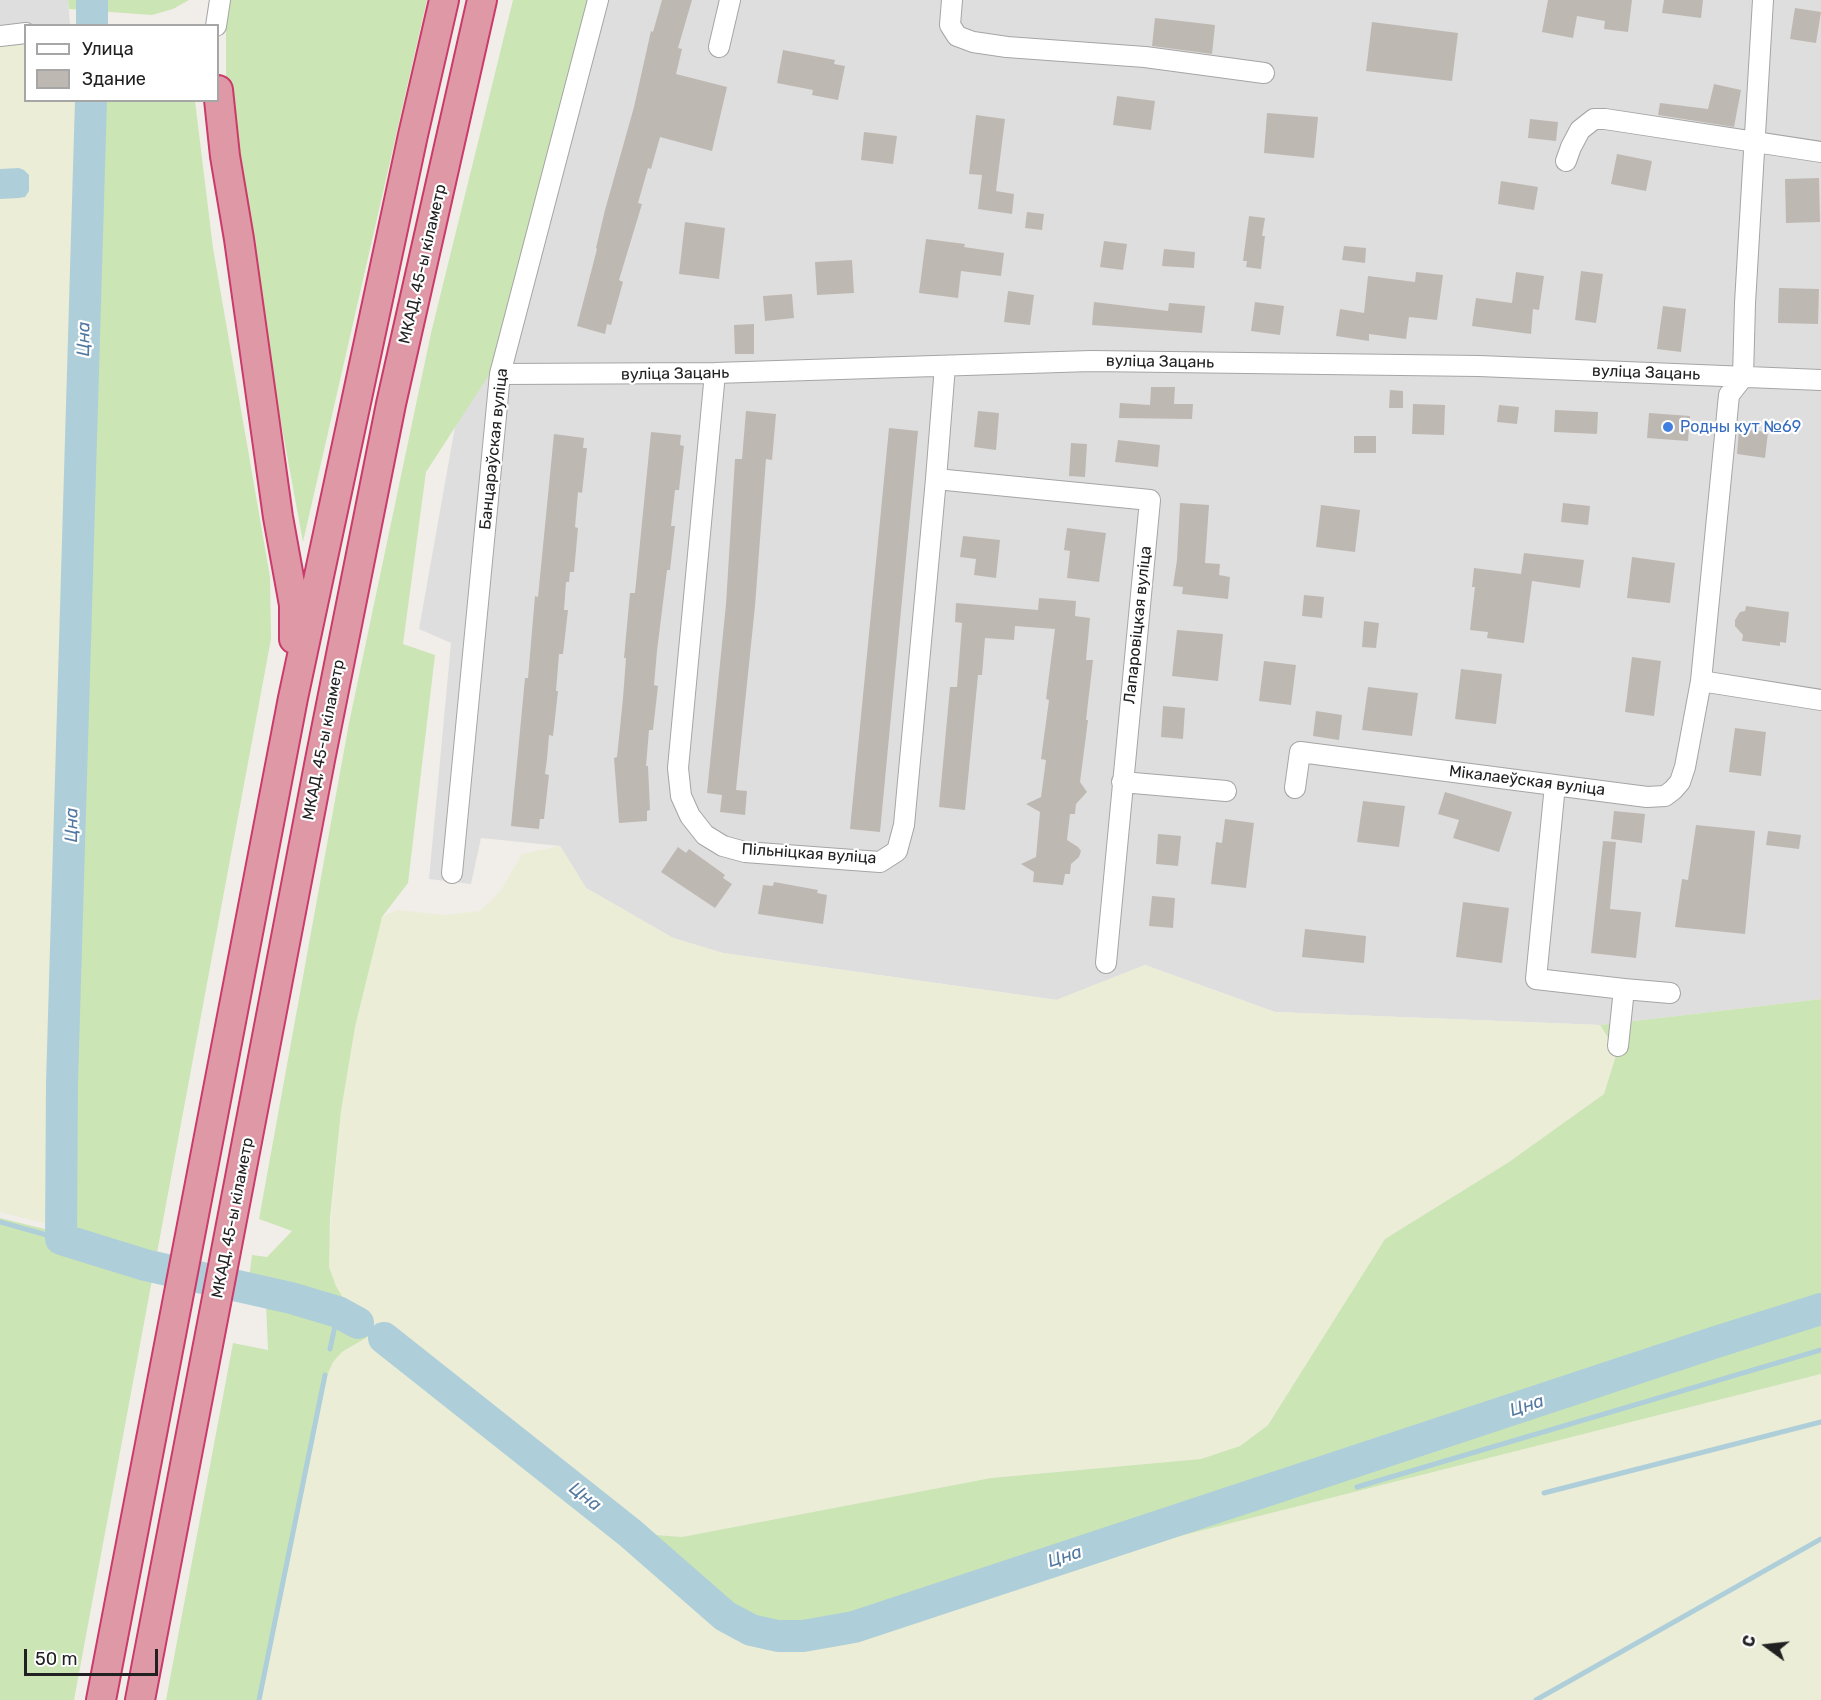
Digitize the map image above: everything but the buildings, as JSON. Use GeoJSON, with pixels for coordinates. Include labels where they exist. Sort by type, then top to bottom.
{"type":"FeatureCollection","features":[{"type":"Feature","properties":{"kind":"highway"},"geometry":{"type":"LineString","coordinates":[[101,1700],[293,698],[410,147],[444,0]]}},
{"type":"Feature","properties":{"kind":"highway","name":"МКАД, 45-ы кіламетр"},"geometry":{"type":"LineString","coordinates":[[140,1700],[318,771],[391,404],[482,0]]}},
{"type":"Feature","properties":{"kind":"highway"},"geometry":{"type":"LineString","coordinates":[[219,99],[225,156],[278,517],[294,605],[293,698]]}},
{"type":"Feature","properties":{"kind":"street"},"geometry":{"type":"LineString","coordinates":[[216,24],[220,0]]}},
{"type":"Feature","properties":{"kind":"street","name":"Банцараўская вуліца"},"geometry":{"type":"LineString","coordinates":[[452,873],[500,375],[598,0]]}},
{"type":"Feature","properties":{"kind":"street"},"geometry":{"type":"LineString","coordinates":[[718,47],[730,0]]}},
{"type":"Feature","properties":{"kind":"street"},"geometry":{"type":"LineString","coordinates":[[952,0],[950,25],[957,36],[973,42],[1007,47],[1145,57],[1264,73]]}},
{"type":"Feature","properties":{"kind":"street"},"geometry":{"type":"LineString","coordinates":[[1743,376],[1745,303],[1763,0]]}},
{"type":"Feature","properties":{"kind":"street"},"geometry":{"type":"LineString","coordinates":[[0,36],[24,33]]}},
{"type":"Feature","properties":{"kind":"street"},"geometry":{"type":"LineString","coordinates":[[1566,161],[1580,130],[1594,119],[1821,152]]}},
{"type":"Feature","properties":{"kind":"street","name":"вуліца Зацань"},"geometry":{"type":"LineString","coordinates":[[500,375],[715,374],[1091,362],[1479,366],[1821,380]]}},
{"type":"Feature","properties":{"kind":"street","name":"Пільніцкая вуліца"},"geometry":{"type":"LineString","coordinates":[[715,374],[678,768],[681,796],[690,816],[705,836],[723,846],[745,852],[880,862],[897,851],[904,825],[945,366]]}},
{"type":"Feature","properties":{"kind":"street","name":"Мікалаеўская вуліца"},"geometry":{"type":"LineString","coordinates":[[1295,788],[1300,752],[1647,797],[1669,794],[1680,782],[1685,767],[1701,681],[1729,395],[1743,376]]}},
{"type":"Feature","properties":{"kind":"street","name":"Лапаровіцкая вуліца"},"geometry":{"type":"LineString","coordinates":[[936,479],[1150,500],[1106,963]]}},
{"type":"Feature","properties":{"kind":"street"},"geometry":{"type":"LineString","coordinates":[[1701,681],[1821,700]]}},
{"type":"Feature","properties":{"kind":"street"},"geometry":{"type":"LineString","coordinates":[[1122,782],[1226,791]]}},
{"type":"Feature","properties":{"kind":"street"},"geometry":{"type":"LineString","coordinates":[[1555,785],[1536,979],[1670,993]]}},
{"type":"Feature","properties":{"kind":"street"},"geometry":{"type":"LineString","coordinates":[[1618,1046],[1624,989]]}},
{"type":"Feature","properties":{"kind":"shaded area"},"geometry":{"type":"Polygon","coordinates":[[[0,0],[68,0],[70,24],[24,24],[24,27],[0,36],[0,0]]]}},
{"type":"Feature","properties":{"kind":"shaded area"},"geometry":{"type":"Polygon","coordinates":[[[558,0],[1821,0],[1821,999],[1600,1025],[1275,1012],[1145,965],[1057,1000],[723,953],[673,938],[586,888],[560,846],[481,838],[471,884],[429,879],[451,643],[419,629],[483,269],[558,0]]]}},
{"type":"Feature","properties":{"kind":"green space"},"geometry":{"type":"Polygon","coordinates":[[[68,0],[189,0],[173,9],[152,15],[69,9],[68,0]]]}},
{"type":"Feature","properties":{"kind":"green space"},"geometry":{"type":"Polygon","coordinates":[[[230,0],[427,0],[303,542],[247,238],[226,84],[226,22],[230,0]]]}},
{"type":"Feature","properties":{"kind":"green space"},"geometry":{"type":"Polygon","coordinates":[[[513,0],[589,0],[489,375],[426,472],[403,644],[435,655],[408,883],[382,917],[355,1027],[341,1111],[330,1219],[329,1267],[336,1286],[345,1301],[376,1332],[342,1352],[333,1362],[327,1376],[261,1700],[166,1700],[233,1343],[268,1350],[266,1304],[248,1286],[252,1255],[267,1257],[292,1231],[259,1219],[349,723],[431,333],[513,0]]]}},
{"type":"Feature","properties":{"kind":"green space"},"geometry":{"type":"Polygon","coordinates":[[[24,42],[24,102],[81,102],[59,1227],[0,1212],[0,44],[24,42]]]}},
{"type":"Feature","properties":{"kind":"green space"},"geometry":{"type":"Polygon","coordinates":[[[99,102],[195,102],[213,248],[270,577],[271,639],[74,1700],[0,1700],[0,1218],[77,1237],[77,1082],[99,102]]]}},
{"type":"Feature","properties":{"kind":"green space"},"geometry":{"type":"Polygon","coordinates":[[[560,846],[586,888],[673,938],[723,953],[1056,1000],[1145,965],[1275,1012],[1600,1025],[1617,1052],[1604,1094],[1509,1162],[1385,1239],[1268,1425],[1240,1446],[1201,1459],[991,1478],[682,1537],[630,1533],[601,1511],[725,1615],[750,1630],[777,1636],[803,1636],[854,1627],[1120,1551],[1821,1374],[1821,1700],[261,1700],[327,1376],[333,1362],[342,1352],[376,1332],[345,1301],[336,1286],[329,1267],[329,1244],[341,1111],[355,1027],[382,917],[397,910],[445,915],[480,911],[500,892],[522,854],[560,846]]]}},
{"type":"Feature","properties":{"kind":"green space"},"geometry":{"type":"Polygon","coordinates":[[[1821,999],[1821,1374],[1089,1559],[854,1627],[803,1636],[778,1636],[751,1630],[725,1616],[630,1533],[682,1537],[991,1478],[1201,1459],[1240,1446],[1268,1425],[1385,1239],[1509,1162],[1604,1094],[1617,1052],[1600,1025],[1821,999]]]}},
{"type":"Feature","properties":{"kind":"water"},"geometry":{"type":"Polygon","coordinates":[[[19,168],[29,175],[29,191],[25,197],[0,199],[0,169],[19,168]]]}},
{"type":"Feature","properties":{"kind":"waterway","name":"Цна"},"geometry":{"type":"LineString","coordinates":[[92,0],[92,24]]}},
{"type":"Feature","properties":{"kind":"waterway","name":"Цна"},"geometry":{"type":"LineString","coordinates":[[91,102],[62,1083],[61,1239],[145,1265],[291,1298],[338,1312],[358,1323]]}},
{"type":"Feature","properties":{"kind":"waterway"},"geometry":{"type":"LineString","coordinates":[[0,1222],[61,1239]]}},
{"type":"Feature","properties":{"kind":"waterway","name":"Цна"},"geometry":{"type":"LineString","coordinates":[[384,1338],[630,1533],[725,1616],[751,1630],[778,1636],[803,1636],[854,1627],[1821,1309]]}},
{"type":"Feature","properties":{"kind":"waterway"},"geometry":{"type":"LineString","coordinates":[[330,1349],[338,1312]]}},
{"type":"Feature","properties":{"kind":"waterway"},"geometry":{"type":"LineString","coordinates":[[1357,1487],[1821,1350]]}},
{"type":"Feature","properties":{"kind":"waterway"},"geometry":{"type":"LineString","coordinates":[[259,1700],[325,1375]]}},
{"type":"Feature","properties":{"kind":"waterway"},"geometry":{"type":"LineString","coordinates":[[1544,1493],[1821,1422]]}},
{"type":"Feature","properties":{"kind":"waterway"},"geometry":{"type":"LineString","coordinates":[[1536,1700],[1821,1539]]}},
{"type":"Feature","properties":{"kind":"place","name":"Родны кут №69"},"geometry":{"type":"Point","coordinates":[1668,427]}}]}
